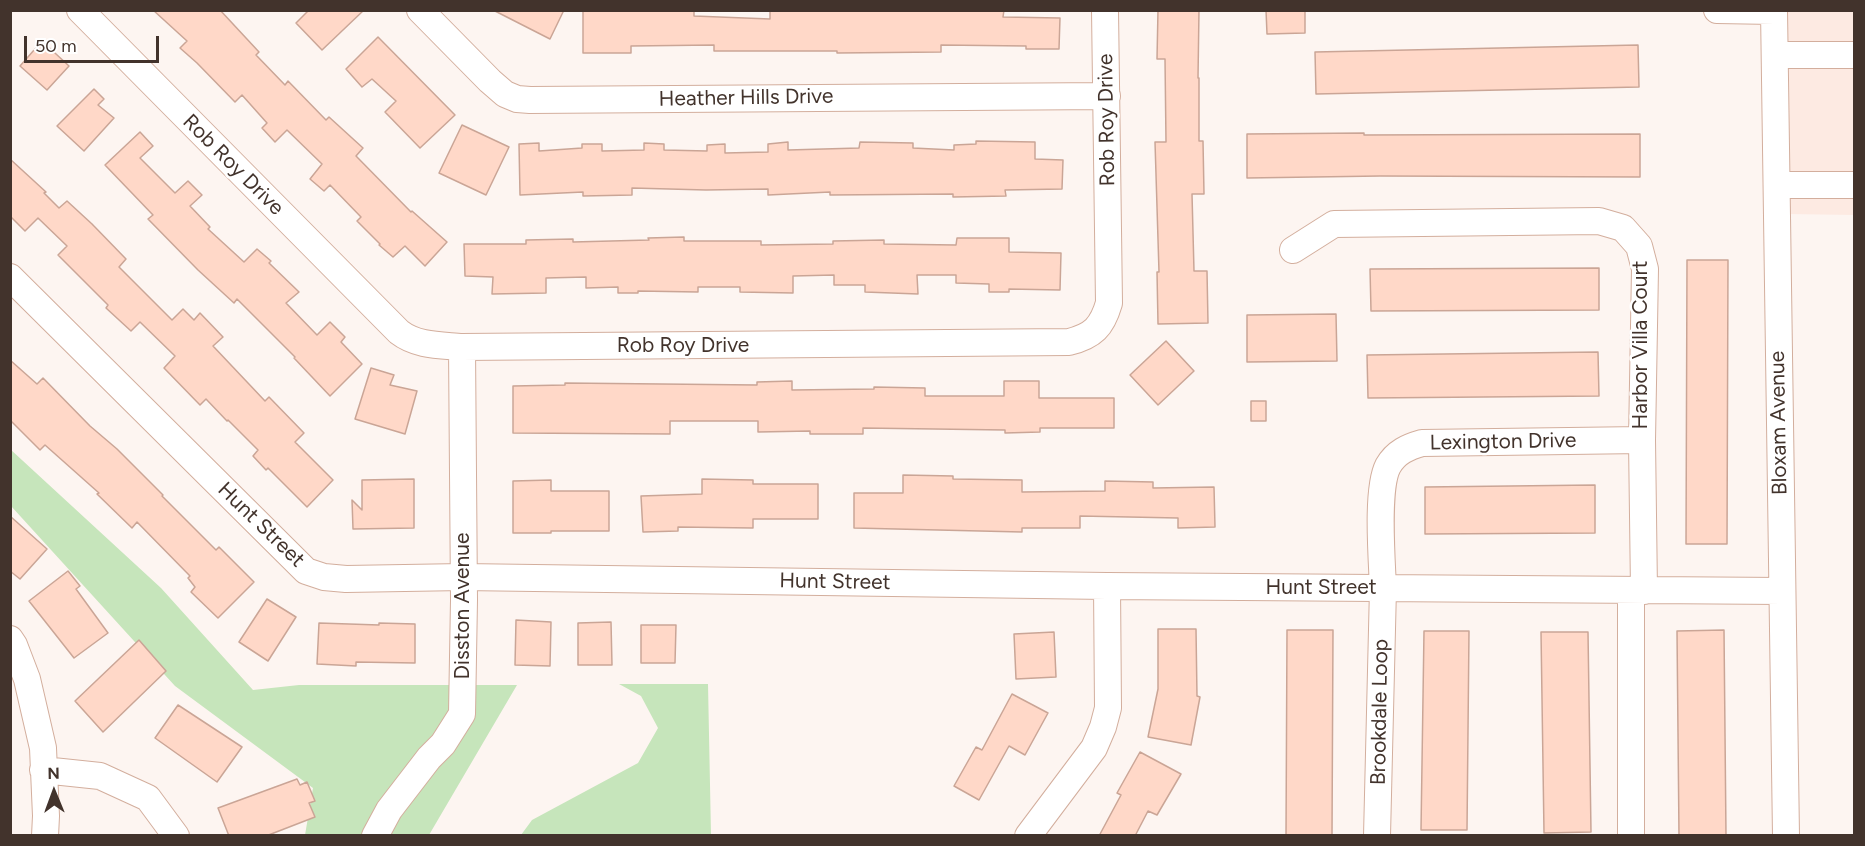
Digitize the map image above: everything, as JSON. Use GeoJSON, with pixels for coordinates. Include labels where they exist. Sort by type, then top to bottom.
{"type":"FeatureCollection","features":[{"type":"Feature","properties":{"kind":"street","name":"Rob Roy Drive"},"geometry":{"type":"LineString","coordinates":[[80,10],[399,332],[418,343],[462,347],[1069,342],[1083,339],[1096,330],[1105,318],[1109,303],[1106,10]]}},
{"type":"Feature","properties":{"kind":"street","name":"Heather Hills Drive"},"geometry":{"type":"LineString","coordinates":[[420,10],[490,81],[505,94],[517,99],[1107,96]]}},
{"type":"Feature","properties":{"kind":"street"},"geometry":{"type":"LineString","coordinates":[[1717,10],[1774,11]]}},
{"type":"Feature","properties":{"kind":"street","name":"Bloxam Avenue"},"geometry":{"type":"LineString","coordinates":[[1774,11],[1786,836]]}},
{"type":"Feature","properties":{"kind":"street"},"geometry":{"type":"LineString","coordinates":[[1775,55],[1854,55]]}},
{"type":"Feature","properties":{"kind":"street"},"geometry":{"type":"LineString","coordinates":[[1777,185],[1854,184]]}},
{"type":"Feature","properties":{"kind":"street","name":"Harbor Villa Court"},"geometry":{"type":"LineString","coordinates":[[1293,249],[1334,224],[1599,221],[1623,228],[1639,246],[1645,268],[1638,590]]}},
{"type":"Feature","properties":{"kind":"street","name":"Hunt Street"},"geometry":{"type":"LineString","coordinates":[[10,277],[306,571],[324,577],[1782,591]]}},
{"type":"Feature","properties":{"kind":"street","name":"Disston Avenue"},"geometry":{"type":"LineString","coordinates":[[375,836],[388,810],[443,744],[462,714],[462,347]]}},
{"type":"Feature","properties":{"kind":"street","name":"Lexington Drive"},"geometry":{"type":"LineString","coordinates":[[1383,588],[1382,487],[1387,467],[1395,456],[1407,447],[1422,443],[1467,441],[1642,440]]}},
{"type":"Feature","properties":{"kind":"street"},"geometry":{"type":"LineString","coordinates":[[1028,836],[1094,748],[1104,727],[1108,708],[1107,586]]}},
{"type":"Feature","properties":{"kind":"street","name":"Brookdale Loop"},"geometry":{"type":"LineString","coordinates":[[1377,836],[1383,588]]}},
{"type":"Feature","properties":{"kind":"street"},"geometry":{"type":"LineString","coordinates":[[1631,836],[1638,590]]}},
{"type":"Feature","properties":{"kind":"street"},"geometry":{"type":"LineString","coordinates":[[10,639],[27,679],[43,748],[45,836]]}},
{"type":"Feature","properties":{"kind":"street"},"geometry":{"type":"LineString","coordinates":[[44,770],[100,776],[148,798],[176,836]]}},
{"type":"Feature","properties":{"kind":"shaded area"},"geometry":{"type":"Polygon","coordinates":[[[1784,11],[1854,11],[1854,215],[1786,214],[1784,11]]]}},
{"type":"Feature","properties":{"kind":"green space"},"geometry":{"type":"Polygon","coordinates":[[[10,449],[161,588],[253,690],[299,685],[454,685],[453,711],[364,835],[305,835],[313,788],[175,686],[11,506],[10,449]]]}},
{"type":"Feature","properties":{"kind":"green space"},"geometry":{"type":"Polygon","coordinates":[[[619,684],[708,684],[711,835],[521,835],[532,820],[638,763],[658,728],[641,696],[619,684]]]}},
{"type":"Feature","properties":{"kind":"green space"},"geometry":{"type":"Polygon","coordinates":[[[472,685],[517,685],[429,835],[386,836],[472,685]]]}},
{"type":"Feature","properties":{"kind":"building"},"geometry":{"type":"Polygon","coordinates":[[[153,10],[220,10],[259,52],[256,55],[285,85],[288,81],[326,120],[329,117],[363,148],[356,156],[411,212],[447,242],[425,266],[405,246],[393,257],[357,221],[361,217],[330,185],[324,191],[310,179],[322,164],[287,130],[275,142],[262,128],[267,123],[242,95],[235,102],[180,48],[187,41],[153,10]]]}},
{"type":"Feature","properties":{"kind":"building"},"geometry":{"type":"Polygon","coordinates":[[[309,10],[364,10],[322,50],[296,23],[309,10]]]}},
{"type":"Feature","properties":{"kind":"building"},"geometry":{"type":"Polygon","coordinates":[[[493,10],[564,10],[550,39],[493,10]]]}},
{"type":"Feature","properties":{"kind":"building"},"geometry":{"type":"Polygon","coordinates":[[[583,10],[694,10],[694,16],[770,19],[770,10],[1004,10],[1003,17],[1060,18],[1059,49],[1026,49],[1026,46],[941,45],[941,52],[837,53],[837,51],[714,51],[714,45],[631,46],[631,53],[583,53],[583,10]]]}},
{"type":"Feature","properties":{"kind":"building"},"geometry":{"type":"Polygon","coordinates":[[[1158,10],[1199,10],[1199,141],[1203,141],[1204,194],[1192,194],[1194,271],[1207,271],[1208,323],[1158,324],[1157,272],[1159,272],[1155,142],[1166,142],[1165,59],[1157,59],[1158,10]]]}},
{"type":"Feature","properties":{"kind":"building"},"geometry":{"type":"Polygon","coordinates":[[[1266,10],[1305,10],[1305,33],[1267,34],[1266,10]]]}},
{"type":"Feature","properties":{"kind":"building"},"geometry":{"type":"Polygon","coordinates":[[[378,37],[455,115],[420,148],[385,112],[396,101],[372,79],[362,87],[346,69],[378,37]]]}},
{"type":"Feature","properties":{"kind":"building"},"geometry":{"type":"Polygon","coordinates":[[[42,41],[69,66],[47,90],[20,66],[42,41]]]}},
{"type":"Feature","properties":{"kind":"building"},"geometry":{"type":"Polygon","coordinates":[[[1638,45],[1639,87],[1316,94],[1315,52],[1638,45]]]}},
{"type":"Feature","properties":{"kind":"building"},"geometry":{"type":"Polygon","coordinates":[[[94,89],[104,99],[98,105],[114,118],[84,151],[57,126],[94,89]]]}},
{"type":"Feature","properties":{"kind":"building"},"geometry":{"type":"Polygon","coordinates":[[[462,125],[509,147],[486,195],[439,173],[462,125]]]}},
{"type":"Feature","properties":{"kind":"building"},"geometry":{"type":"Polygon","coordinates":[[[140,132],[153,146],[140,158],[175,193],[188,181],[202,195],[190,206],[210,227],[208,229],[244,262],[257,249],[271,261],[269,263],[299,292],[286,303],[317,335],[330,322],[345,337],[341,342],[362,364],[330,396],[237,299],[234,303],[148,219],[153,215],[105,165],[140,132]]]}},
{"type":"Feature","properties":{"kind":"building"},"geometry":{"type":"Polygon","coordinates":[[[1364,133],[1364,135],[1640,134],[1640,177],[1247,178],[1247,134],[1364,133]]]}},
{"type":"Feature","properties":{"kind":"building"},"geometry":{"type":"Polygon","coordinates":[[[976,141],[1035,142],[1035,159],[1063,160],[1062,189],[1005,190],[1006,196],[953,197],[953,194],[830,195],[830,192],[768,195],[768,189],[632,188],[632,195],[583,196],[583,192],[520,195],[519,144],[539,143],[539,151],[582,148],[582,144],[602,144],[602,151],[644,150],[644,143],[664,144],[664,150],[707,151],[707,145],[725,144],[725,153],[768,152],[768,144],[788,142],[788,150],[859,148],[860,142],[913,143],[913,148],[954,150],[954,145],[976,144],[976,141]]]}},
{"type":"Feature","properties":{"kind":"building"},"geometry":{"type":"Polygon","coordinates":[[[10,159],[46,192],[44,193],[59,208],[67,201],[92,224],[126,259],[119,267],[172,320],[183,309],[194,320],[200,313],[223,337],[213,346],[265,401],[269,397],[304,433],[295,442],[333,480],[307,507],[253,456],[258,450],[228,420],[206,399],[200,405],[164,368],[175,356],[140,322],[131,331],[106,308],[108,305],[58,255],[67,246],[38,218],[25,231],[10,216],[10,159]]]}},
{"type":"Feature","properties":{"kind":"building"},"geometry":{"type":"Polygon","coordinates":[[[684,237],[684,241],[761,241],[761,245],[833,244],[833,241],[884,240],[884,244],[956,245],[957,238],[1009,238],[1009,252],[1061,253],[1060,290],[1009,289],[1009,292],[989,292],[989,284],[956,283],[956,275],[917,275],[918,294],[865,292],[865,285],[834,285],[834,275],[793,276],[793,293],[740,292],[740,287],[698,287],[698,292],[618,293],[618,287],[586,288],[586,277],[546,278],[546,293],[492,294],[493,277],[465,276],[464,244],[526,244],[526,240],[573,239],[573,242],[684,237]]]}},
{"type":"Feature","properties":{"kind":"building"},"geometry":{"type":"Polygon","coordinates":[[[1687,260],[1728,260],[1727,544],[1686,544],[1687,260]]]}},
{"type":"Feature","properties":{"kind":"building"},"geometry":{"type":"Polygon","coordinates":[[[1599,268],[1599,310],[1371,311],[1370,269],[1599,268]]]}},
{"type":"Feature","properties":{"kind":"building"},"geometry":{"type":"Polygon","coordinates":[[[1336,314],[1337,361],[1247,362],[1247,315],[1336,314]]]}},
{"type":"Feature","properties":{"kind":"building"},"geometry":{"type":"Polygon","coordinates":[[[1166,341],[1194,371],[1158,405],[1130,375],[1166,341]]]}},
{"type":"Feature","properties":{"kind":"building"},"geometry":{"type":"Polygon","coordinates":[[[1598,352],[1599,396],[1368,398],[1367,355],[1598,352]]]}},
{"type":"Feature","properties":{"kind":"building"},"geometry":{"type":"Polygon","coordinates":[[[10,360],[37,384],[43,378],[90,426],[117,449],[216,550],[219,547],[254,582],[218,618],[191,592],[195,587],[188,578],[190,576],[137,522],[132,528],[97,494],[99,493],[45,445],[40,450],[10,420],[10,360]]]}},
{"type":"Feature","properties":{"kind":"building"},"geometry":{"type":"Polygon","coordinates":[[[371,368],[394,375],[390,385],[417,391],[405,434],[355,419],[371,368]]]}},
{"type":"Feature","properties":{"kind":"building"},"geometry":{"type":"Polygon","coordinates":[[[792,381],[792,390],[925,388],[925,396],[1004,396],[1004,381],[1039,381],[1039,398],[1114,398],[1114,428],[1040,428],[1040,432],[1005,433],[1005,430],[863,428],[863,434],[810,434],[810,431],[758,432],[758,421],[670,421],[670,434],[513,433],[513,386],[565,385],[565,383],[757,385],[757,382],[792,381]]]}},
{"type":"Feature","properties":{"kind":"building"},"geometry":{"type":"Polygon","coordinates":[[[1251,401],[1266,401],[1266,421],[1251,421],[1251,401]]]}},
{"type":"Feature","properties":{"kind":"building"},"geometry":{"type":"Polygon","coordinates":[[[903,475],[953,476],[953,479],[1022,480],[1022,492],[1105,491],[1105,481],[1153,482],[1153,488],[1214,487],[1215,527],[1178,528],[1178,518],[1080,516],[1080,528],[1022,528],[1022,532],[854,528],[854,493],[903,493],[903,475]]]}},
{"type":"Feature","properties":{"kind":"building"},"geometry":{"type":"Polygon","coordinates":[[[414,479],[414,528],[353,529],[352,500],[362,510],[362,480],[414,479]]]}},
{"type":"Feature","properties":{"kind":"building"},"geometry":{"type":"Polygon","coordinates":[[[702,479],[753,480],[753,484],[818,484],[818,519],[753,519],[753,528],[678,527],[678,531],[643,532],[641,496],[702,494],[702,479]]]}},
{"type":"Feature","properties":{"kind":"building"},"geometry":{"type":"Polygon","coordinates":[[[551,480],[551,491],[609,491],[609,531],[513,533],[513,481],[551,480]]]}},
{"type":"Feature","properties":{"kind":"building"},"geometry":{"type":"Polygon","coordinates":[[[1595,485],[1595,533],[1425,534],[1425,487],[1595,485]]]}},
{"type":"Feature","properties":{"kind":"building"},"geometry":{"type":"Polygon","coordinates":[[[10,516],[47,549],[20,579],[10,571],[10,516]]]}},
{"type":"Feature","properties":{"kind":"building"},"geometry":{"type":"Polygon","coordinates":[[[68,571],[80,586],[76,589],[108,633],[74,658],[29,601],[68,571]]]}},
{"type":"Feature","properties":{"kind":"building"},"geometry":{"type":"Polygon","coordinates":[[[267,599],[296,617],[268,661],[239,642],[267,599]]]}},
{"type":"Feature","properties":{"kind":"building"},"geometry":{"type":"Polygon","coordinates":[[[516,620],[551,622],[550,666],[515,665],[516,620]]]}},
{"type":"Feature","properties":{"kind":"building"},"geometry":{"type":"Polygon","coordinates":[[[611,622],[612,665],[578,665],[578,623],[611,622]]]}},
{"type":"Feature","properties":{"kind":"building"},"geometry":{"type":"Polygon","coordinates":[[[319,623],[415,624],[415,663],[356,662],[356,666],[317,664],[319,623]]]}},
{"type":"Feature","properties":{"kind":"building"},"geometry":{"type":"Polygon","coordinates":[[[641,625],[676,625],[675,663],[641,663],[641,625]]]}},
{"type":"Feature","properties":{"kind":"building"},"geometry":{"type":"Polygon","coordinates":[[[1158,629],[1196,629],[1197,696],[1200,697],[1191,745],[1148,737],[1158,689],[1158,629]]]}},
{"type":"Feature","properties":{"kind":"building"},"geometry":{"type":"Polygon","coordinates":[[[1287,630],[1333,630],[1332,836],[1286,836],[1287,630]]]}},
{"type":"Feature","properties":{"kind":"building"},"geometry":{"type":"Polygon","coordinates":[[[1724,630],[1726,836],[1679,836],[1677,631],[1724,630]]]}},
{"type":"Feature","properties":{"kind":"building"},"geometry":{"type":"Polygon","coordinates":[[[1424,631],[1469,631],[1467,830],[1421,830],[1424,631]]]}},
{"type":"Feature","properties":{"kind":"building"},"geometry":{"type":"Polygon","coordinates":[[[1054,632],[1056,677],[1016,679],[1014,634],[1054,632]]]}},
{"type":"Feature","properties":{"kind":"building"},"geometry":{"type":"Polygon","coordinates":[[[1541,632],[1588,632],[1591,832],[1544,833],[1541,632]]]}},
{"type":"Feature","properties":{"kind":"building"},"geometry":{"type":"Polygon","coordinates":[[[139,640],[166,671],[103,732],[75,701],[139,640]]]}},
{"type":"Feature","properties":{"kind":"building"},"geometry":{"type":"Polygon","coordinates":[[[1012,694],[1048,713],[1025,755],[1009,746],[979,800],[954,786],[976,747],[982,750],[1012,694]]]}},
{"type":"Feature","properties":{"kind":"building"},"geometry":{"type":"Polygon","coordinates":[[[178,705],[242,747],[217,782],[155,738],[178,705]]]}},
{"type":"Feature","properties":{"kind":"building"},"geometry":{"type":"Polygon","coordinates":[[[1140,752],[1181,774],[1157,815],[1148,811],[1135,836],[1099,836],[1121,795],[1117,793],[1140,752]]]}},
{"type":"Feature","properties":{"kind":"building"},"geometry":{"type":"Polygon","coordinates":[[[297,779],[300,785],[307,782],[315,801],[309,803],[315,817],[266,836],[229,836],[218,808],[297,779]]]}}]}
